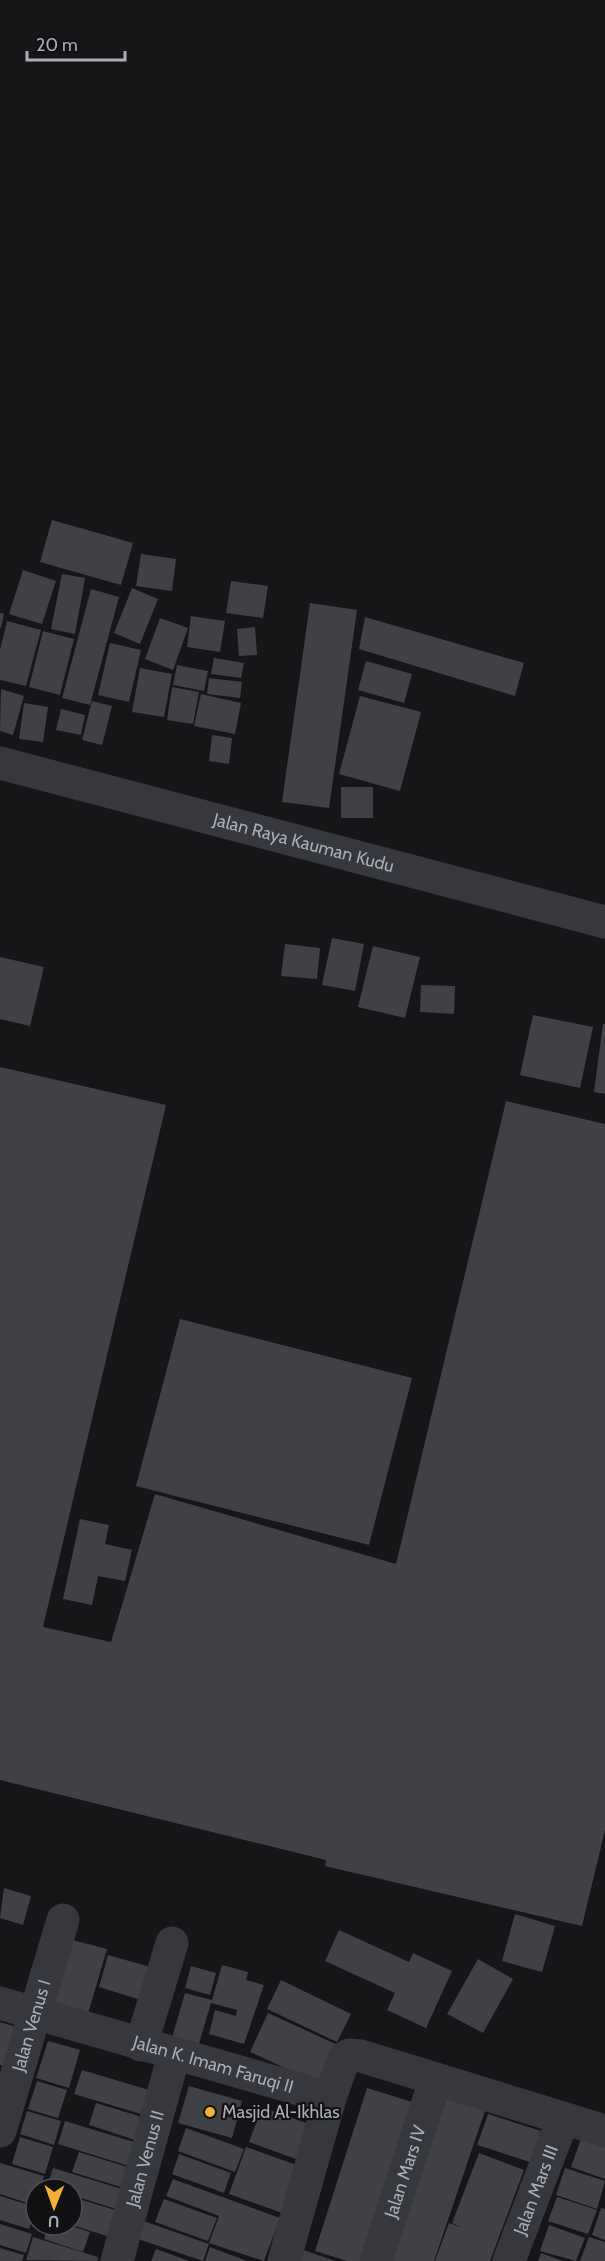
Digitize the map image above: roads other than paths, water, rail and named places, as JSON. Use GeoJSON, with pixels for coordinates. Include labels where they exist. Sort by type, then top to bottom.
{"type":"FeatureCollection","features":[{"type":"Feature","properties":{"kind":"street","name":"Jalan Raya Kauman Kudu"},"geometry":{"type":"LineString","coordinates":[[0,764],[605,922]]}},
{"type":"Feature","properties":{"kind":"street","name":"Jalan Venus I"},"geometry":{"type":"LineString","coordinates":[[0,2131],[63,1920]]}},
{"type":"Feature","properties":{"kind":"street"},"geometry":{"type":"LineString","coordinates":[[141,2045],[172,1943]]}},
{"type":"Feature","properties":{"kind":"street","name":"Jalan K. Imam Faruqi II"},"geometry":{"type":"LineString","coordinates":[[0,2003],[174,2055],[330,2098]]}},
{"type":"Feature","properties":{"kind":"street","name":"Jalan Venus II"},"geometry":{"type":"LineString","coordinates":[[117,2261],[174,2055]]}},
{"type":"Feature","properties":{"kind":"street"},"geometry":{"type":"LineString","coordinates":[[284,2261],[330,2098],[344,2058],[349,2055],[386,2062],[435,2081],[605,2131]]}},
{"type":"Feature","properties":{"kind":"street","name":"Jalan Mars IV"},"geometry":{"type":"LineString","coordinates":[[376,2261],[435,2081]]}},
{"type":"Feature","properties":{"kind":"street","name":"Jalan Mars III"},"geometry":{"type":"LineString","coordinates":[[509,2261],[563,2119]]}},
{"type":"Feature","properties":{"kind":"place","name":"Masjid Al-Ikhlas"},"geometry":{"type":"Point","coordinates":[210,2112]}}]}
